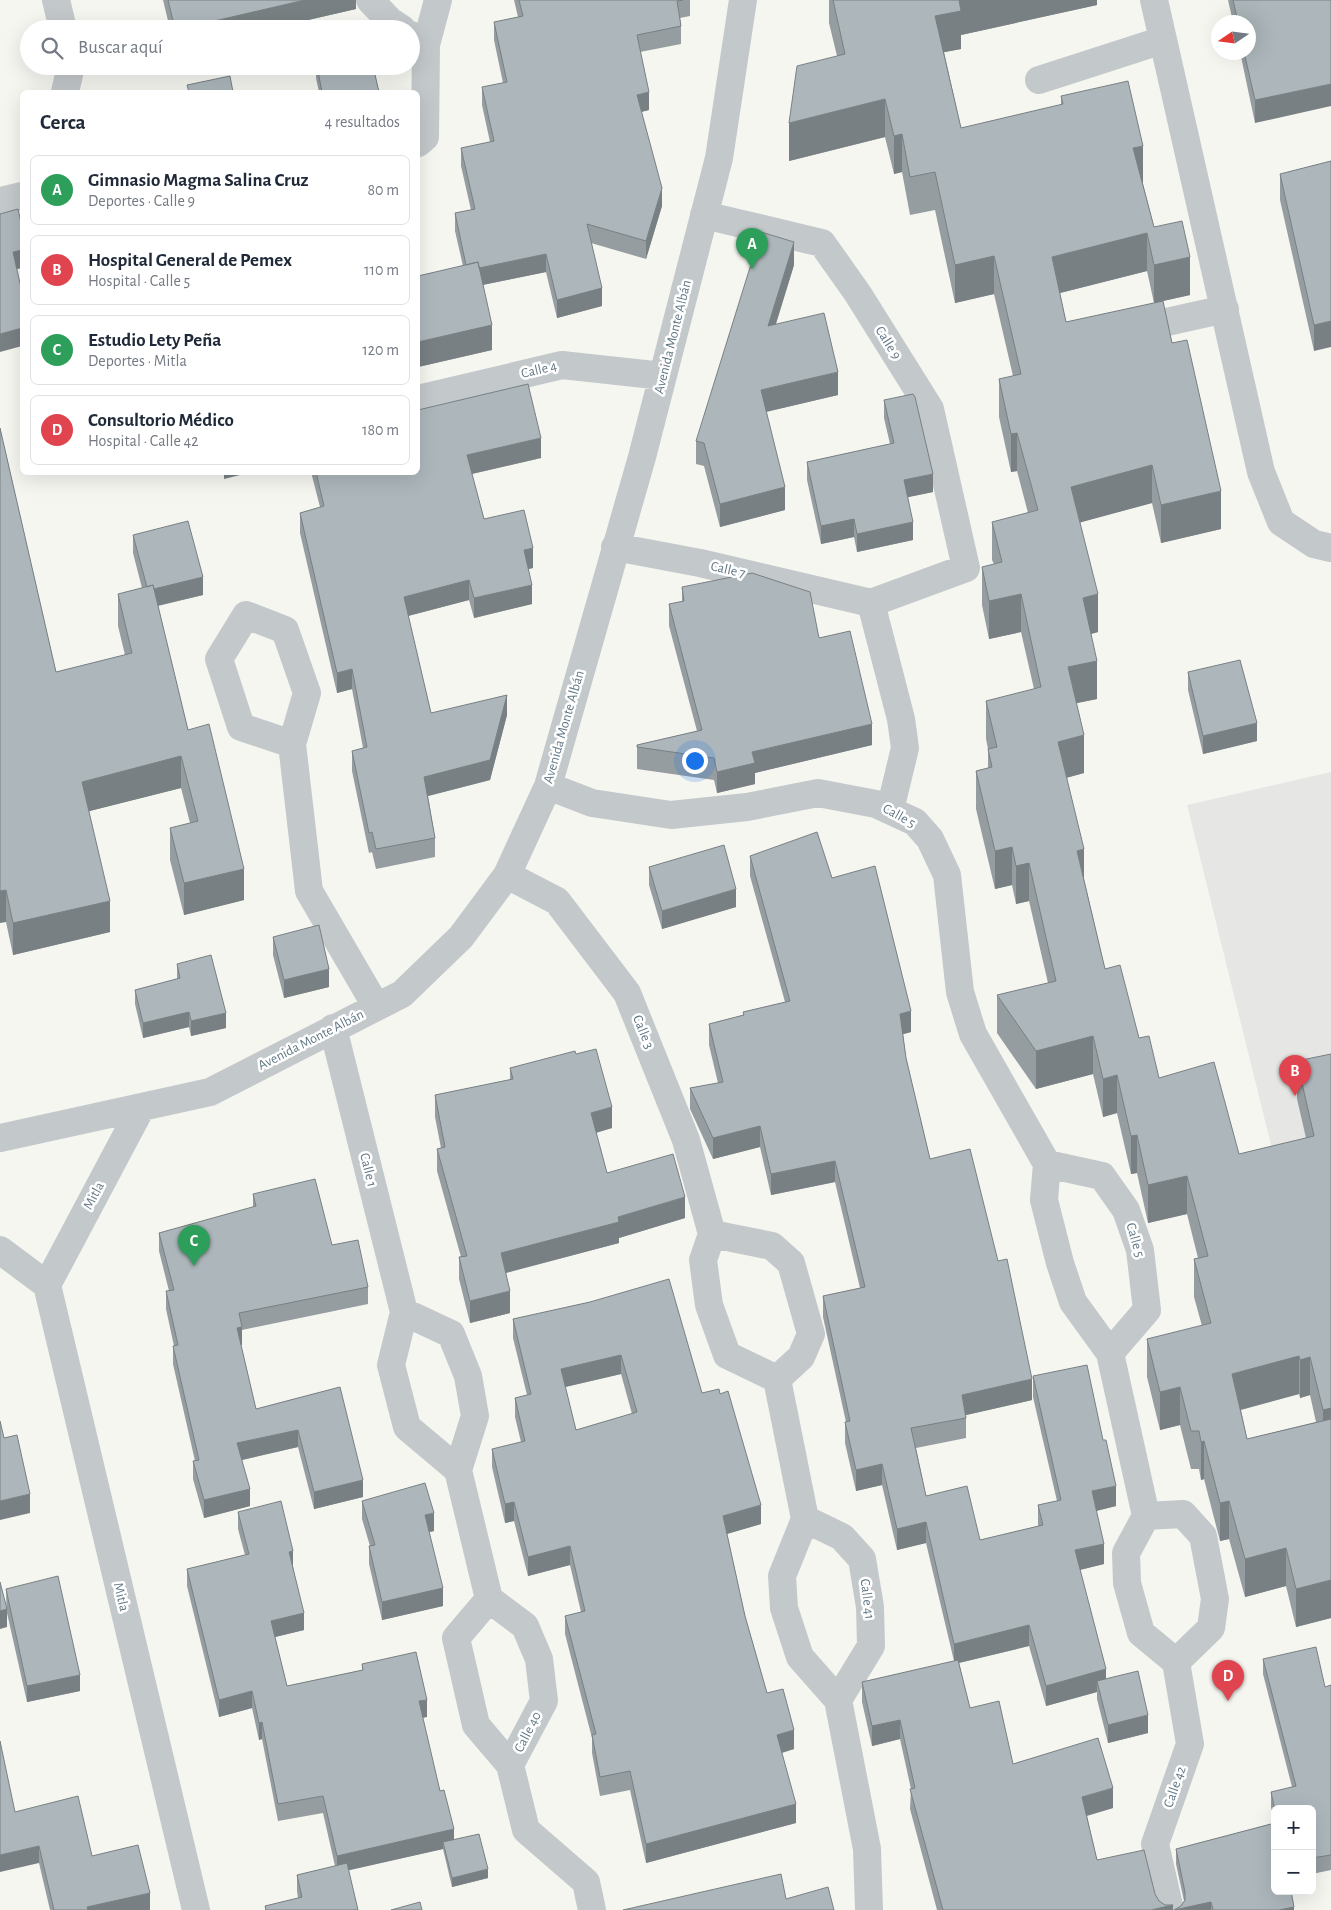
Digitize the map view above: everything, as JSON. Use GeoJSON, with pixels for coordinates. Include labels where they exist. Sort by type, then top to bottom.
{"type":"FeatureCollection","features":[{"type":"Feature","properties":{"kind":"street"},"geometry":{"type":"LineString","coordinates":[[56,0],[61,20]]}},
{"type":"Feature","properties":{"kind":"street"},"geometry":{"type":"LineString","coordinates":[[370,0],[389,20]]}},
{"type":"Feature","properties":{"kind":"street"},"geometry":{"type":"LineString","coordinates":[[420,36],[438,0]]}},
{"type":"Feature","properties":{"kind":"street","name":"Avenida Monte Albán"},"geometry":{"type":"LineString","coordinates":[[0,1138],[210,1092],[402,994],[461,937],[507,875],[548,786],[642,457],[719,158],[743,0]]}},
{"type":"Feature","properties":{"kind":"street"},"geometry":{"type":"LineString","coordinates":[[1154,0],[1261,472],[1282,522],[1314,544],[1331,548]]}},
{"type":"Feature","properties":{"kind":"street"},"geometry":{"type":"LineString","coordinates":[[1039,80],[1163,40]]}},
{"type":"Feature","properties":{"kind":"street"},"geometry":{"type":"LineString","coordinates":[[420,68],[425,137],[420,141]]}},
{"type":"Feature","properties":{"kind":"street"},"geometry":{"type":"LineString","coordinates":[[65,90],[69,75]]}},
{"type":"Feature","properties":{"kind":"street"},"geometry":{"type":"LineString","coordinates":[[0,202],[20,197]]}},
{"type":"Feature","properties":{"kind":"street","name":"Calle 9"},"geometry":{"type":"LineString","coordinates":[[704,215],[822,243],[858,294],[930,409],[966,568],[871,603]]}},
{"type":"Feature","properties":{"kind":"street"},"geometry":{"type":"LineString","coordinates":[[1105,336],[1225,309]]}},
{"type":"Feature","properties":{"kind":"street","name":"Calle 4"},"geometry":{"type":"LineString","coordinates":[[420,399],[562,365],[662,376]]}},
{"type":"Feature","properties":{"kind":"street","name":"Calle 7"},"geometry":{"type":"LineString","coordinates":[[615,547],[700,563],[871,603]]}},
{"type":"Feature","properties":{"kind":"street"},"geometry":{"type":"LineString","coordinates":[[871,603],[902,719],[905,748],[890,810]]}},
{"type":"Feature","properties":{"kind":"street"},"geometry":{"type":"LineString","coordinates":[[292,744],[309,891],[376,1006]]}},
{"type":"Feature","properties":{"kind":"street","name":"Calle 5"},"geometry":{"type":"LineString","coordinates":[[548,786],[592,803],[671,815],[748,807],[818,793],[876,804],[915,822],[930,839],[947,875],[960,992],[973,1034],[1047,1164],[1102,1176],[1126,1210],[1140,1250],[1147,1310],[1110,1353]]}},
{"type":"Feature","properties":{"kind":"street","name":"Calle 3"},"geometry":{"type":"LineString","coordinates":[[507,875],[557,901],[627,993],[686,1140],[712,1234]]}},
{"type":"Feature","properties":{"kind":"street","name":"Calle 1"},"geometry":{"type":"LineString","coordinates":[[333,1028],[404,1312],[391,1365],[407,1427],[458,1470]]}},
{"type":"Feature","properties":{"kind":"street","name":"Mitla"},"geometry":{"type":"LineString","coordinates":[[141,1108],[47,1285],[196,1910]]}},
{"type":"Feature","properties":{"kind":"street"},"geometry":{"type":"LineString","coordinates":[[1047,1164],[1044,1200],[1070,1294],[1073,1302],[1110,1353],[1146,1516],[1126,1553],[1127,1583],[1141,1633],[1176,1662],[1211,1628],[1215,1599],[1202,1536],[1183,1514],[1146,1516]]}},
{"type":"Feature","properties":{"kind":"street"},"geometry":{"type":"LineString","coordinates":[[712,1234],[772,1246],[791,1263],[811,1334],[801,1357],[777,1379],[727,1355],[709,1306],[703,1260],[712,1234]]}},
{"type":"Feature","properties":{"kind":"street"},"geometry":{"type":"LineString","coordinates":[[0,1250],[47,1285]]}},
{"type":"Feature","properties":{"kind":"street"},"geometry":{"type":"LineString","coordinates":[[404,1312],[451,1334],[468,1376],[475,1416],[458,1470],[489,1599]]}},
{"type":"Feature","properties":{"kind":"street"},"geometry":{"type":"LineString","coordinates":[[777,1379],[805,1519],[782,1576],[784,1608],[800,1657],[838,1700],[867,1849],[869,1910]]}},
{"type":"Feature","properties":{"kind":"street","name":"Calle 41"},"geometry":{"type":"LineString","coordinates":[[805,1519],[842,1537],[862,1559],[870,1607],[871,1646],[838,1700]]}},
{"type":"Feature","properties":{"kind":"street","name":"Calle 40"},"geometry":{"type":"LineString","coordinates":[[510,1765],[544,1701],[539,1659],[525,1626],[489,1599],[456,1638],[476,1725],[510,1765],[526,1830],[586,1882],[592,1910]]}},
{"type":"Feature","properties":{"kind":"street","name":"Calle 42"},"geometry":{"type":"LineString","coordinates":[[1170,1910],[1155,1844],[1190,1744],[1176,1662]]}},
{"type":"Feature","properties":{"kind":"shaded area"},"geometry":{"type":"Polygon","coordinates":[[[1331,772],[1331,1388],[1187,805],[1331,772]]]}},
{"type":"Feature","properties":{"kind":"building"},"geometry":{"type":"Polygon","coordinates":[[[168,0],[305,0],[219,20],[173,20],[168,0]]]}},
{"type":"Feature","properties":{"kind":"building"},"geometry":{"type":"Polygon","coordinates":[[[519,0],[683,0],[677,1],[681,26],[637,35],[649,92],[637,95],[662,188],[646,241],[587,224],[602,288],[557,300],[546,254],[479,268],[478,262],[466,265],[455,213],[475,209],[461,148],[494,141],[482,87],[507,82],[494,22],[523,16],[519,0]]]}},
{"type":"Feature","properties":{"kind":"building"},"geometry":{"type":"Polygon","coordinates":[[[833,0],[959,0],[961,11],[935,16],[961,128],[1063,104],[1061,96],[1128,81],[1143,146],[1133,148],[1154,227],[1182,221],[1190,257],[1154,265],[1147,233],[1052,257],[1066,322],[1163,301],[1172,343],[1187,340],[1221,491],[1161,505],[1152,465],[1071,487],[1098,594],[1083,598],[1097,661],[1068,667],[1084,735],[1058,742],[1084,849],[1077,851],[1105,969],[1120,965],[1139,1038],[1149,1036],[1159,1078],[1214,1062],[1239,1154],[1314,1136],[1297,1061],[1331,1054],[1331,1408],[1323,1410],[1310,1357],[1300,1360],[1299,1356],[1232,1374],[1247,1439],[1331,1419],[1331,1580],[1296,1589],[1286,1548],[1245,1559],[1229,1501],[1220,1503],[1204,1441],[1201,1442],[1199,1431],[1191,1431],[1180,1387],[1160,1392],[1147,1339],[1211,1323],[1194,1259],[1208,1256],[1187,1176],[1148,1185],[1137,1135],[1131,1136],[1117,1075],[1103,1079],[1093,1036],[1036,1051],[997,995],[1056,981],[1029,863],[1016,866],[1012,847],[995,851],[976,771],[992,767],[988,749],[997,747],[986,701],[1041,687],[1021,594],[989,601],[982,567],[1002,562],[992,522],[1038,510],[1017,433],[1011,434],[999,379],[1021,374],[994,256],[955,265],[935,172],[910,177],[902,134],[894,136],[885,99],[789,123],[797,66],[845,54],[833,0]]]}},
{"type":"Feature","properties":{"kind":"building"},"geometry":{"type":"Polygon","coordinates":[[[1233,0],[1331,0],[1331,84],[1255,100],[1246,60],[1256,60],[1256,15],[1236,15],[1233,0]]]}},
{"type":"Feature","properties":{"kind":"building"},"geometry":{"type":"Polygon","coordinates":[[[319,75],[375,75],[379,90],[322,90],[319,75]]]}},
{"type":"Feature","properties":{"kind":"building"},"geometry":{"type":"Polygon","coordinates":[[[230,76],[233,90],[188,90],[187,85],[230,76]]]}},
{"type":"Feature","properties":{"kind":"building"},"geometry":{"type":"Polygon","coordinates":[[[1331,161],[1331,321],[1314,325],[1280,174],[1331,161]]]}},
{"type":"Feature","properties":{"kind":"building"},"geometry":{"type":"Polygon","coordinates":[[[18,209],[20,218],[20,250],[13,252],[20,283],[20,329],[0,334],[0,214],[18,209]]]}},
{"type":"Feature","properties":{"kind":"building"},"geometry":{"type":"Polygon","coordinates":[[[761,232],[794,242],[768,326],[824,313],[838,372],[761,390],[785,487],[720,504],[704,443],[696,441],[761,232]]]}},
{"type":"Feature","properties":{"kind":"building"},"geometry":{"type":"Polygon","coordinates":[[[478,262],[492,325],[420,342],[420,276],[478,262]]]}},
{"type":"Feature","properties":{"kind":"building"},"geometry":{"type":"Polygon","coordinates":[[[528,384],[541,438],[467,455],[484,519],[524,510],[533,548],[524,550],[532,585],[474,598],[469,580],[404,597],[431,713],[507,695],[490,760],[424,777],[435,838],[376,849],[372,832],[369,833],[352,751],[367,747],[352,669],[337,673],[300,513],[324,506],[317,475],[420,475],[420,410],[528,384]]]}},
{"type":"Feature","properties":{"kind":"building"},"geometry":{"type":"Polygon","coordinates":[[[913,394],[933,474],[904,480],[913,522],[857,534],[854,519],[821,526],[807,462],[894,443],[884,400],[913,394]]]}},
{"type":"Feature","properties":{"kind":"building"},"geometry":{"type":"Polygon","coordinates":[[[0,428],[56,672],[132,653],[118,594],[153,585],[188,730],[209,724],[244,869],[184,883],[170,828],[198,821],[181,756],[82,782],[110,901],[13,923],[6,890],[0,891],[0,428]]]}},
{"type":"Feature","properties":{"kind":"building"},"geometry":{"type":"Polygon","coordinates":[[[188,521],[203,577],[154,589],[153,585],[147,587],[133,535],[188,521]]]}},
{"type":"Feature","properties":{"kind":"building"},"geometry":{"type":"Polygon","coordinates":[[[752,573],[810,592],[819,638],[850,631],[872,724],[752,752],[755,763],[717,772],[714,758],[637,747],[637,745],[702,730],[669,604],[684,601],[682,587],[752,573]]]}},
{"type":"Feature","properties":{"kind":"building"},"geometry":{"type":"Polygon","coordinates":[[[1240,660],[1257,723],[1203,736],[1188,672],[1240,660]]]}},
{"type":"Feature","properties":{"kind":"building"},"geometry":{"type":"Polygon","coordinates":[[[817,832],[832,878],[875,866],[911,1011],[900,1014],[906,1058],[930,1159],[970,1149],[998,1261],[1007,1259],[1032,1379],[962,1395],[966,1418],[911,1428],[926,1496],[967,1486],[980,1540],[1043,1525],[1038,1505],[1061,1500],[1033,1376],[1087,1365],[1103,1440],[1106,1440],[1116,1486],[1092,1491],[1104,1544],[1075,1550],[1106,1669],[1046,1686],[1029,1625],[954,1644],[926,1522],[897,1529],[882,1464],[856,1470],[845,1422],[850,1421],[823,1296],[865,1287],[835,1161],[771,1174],[760,1126],[713,1138],[690,1088],[723,1082],[709,1024],[744,1015],[743,1012],[790,1001],[750,856],[817,832]]]}},
{"type":"Feature","properties":{"kind":"building"},"geometry":{"type":"Polygon","coordinates":[[[724,845],[736,889],[662,911],[649,867],[724,845]]]}},
{"type":"Feature","properties":{"kind":"building"},"geometry":{"type":"Polygon","coordinates":[[[319,925],[329,969],[284,980],[273,937],[319,925]]]}},
{"type":"Feature","properties":{"kind":"building"},"geometry":{"type":"Polygon","coordinates":[[[211,955],[226,1013],[191,1021],[189,1012],[143,1023],[135,990],[180,978],[177,964],[211,955]]]}},
{"type":"Feature","properties":{"kind":"building"},"geometry":{"type":"Polygon","coordinates":[[[596,1049],[612,1107],[591,1113],[607,1173],[673,1154],[685,1197],[618,1217],[619,1222],[501,1253],[510,1291],[470,1301],[459,1257],[467,1256],[437,1149],[445,1147],[435,1095],[513,1079],[510,1068],[575,1051],[576,1054],[596,1049]]]}},
{"type":"Feature","properties":{"kind":"building"},"geometry":{"type":"Polygon","coordinates":[[[315,1179],[332,1245],[358,1240],[368,1287],[239,1313],[242,1327],[237,1328],[256,1409],[340,1387],[363,1480],[314,1492],[298,1430],[237,1443],[250,1489],[204,1500],[193,1461],[199,1460],[173,1346],[178,1345],[166,1291],[174,1290],[159,1233],[256,1206],[253,1194],[315,1179]]]}},
{"type":"Feature","properties":{"kind":"building"},"geometry":{"type":"Polygon","coordinates":[[[669,1279],[702,1393],[719,1389],[720,1394],[728,1391],[761,1505],[723,1516],[745,1616],[767,1693],[783,1689],[794,1730],[777,1735],[796,1804],[646,1844],[630,1771],[600,1777],[592,1735],[596,1734],[565,1616],[585,1611],[570,1546],[528,1557],[514,1502],[505,1504],[492,1449],[525,1441],[515,1398],[531,1394],[513,1319],[590,1302],[669,1279]],[[621,1355],[561,1369],[576,1430],[637,1412],[621,1355]]]}},
{"type":"Feature","properties":{"kind":"building"},"geometry":{"type":"Polygon","coordinates":[[[0,1421],[4,1438],[17,1435],[30,1494],[0,1501],[0,1421]]]}},
{"type":"Feature","properties":{"kind":"building"},"geometry":{"type":"Polygon","coordinates":[[[425,1483],[434,1513],[425,1515],[443,1588],[382,1602],[369,1546],[375,1545],[362,1501],[425,1483]]]}},
{"type":"Feature","properties":{"kind":"building"},"geometry":{"type":"Polygon","coordinates":[[[281,1501],[293,1551],[289,1552],[304,1613],[271,1621],[287,1686],[363,1670],[362,1664],[416,1652],[427,1700],[419,1701],[440,1791],[444,1790],[454,1829],[337,1856],[323,1796],[278,1804],[262,1722],[259,1723],[252,1691],[219,1700],[187,1569],[249,1554],[238,1512],[281,1501]]]}},
{"type":"Feature","properties":{"kind":"building"},"geometry":{"type":"Polygon","coordinates":[[[58,1576],[80,1675],[27,1686],[6,1589],[58,1576]]]}},
{"type":"Feature","properties":{"kind":"building"},"geometry":{"type":"Polygon","coordinates":[[[0,1582],[7,1609],[0,1611],[0,1582]]]}},
{"type":"Feature","properties":{"kind":"building"},"geometry":{"type":"Polygon","coordinates":[[[1316,1647],[1325,1687],[1331,1685],[1331,1855],[1316,1857],[1316,1805],[1274,1805],[1271,1792],[1296,1786],[1263,1659],[1316,1647]]]}},
{"type":"Feature","properties":{"kind":"building"},"geometry":{"type":"Polygon","coordinates":[[[958,1660],[970,1708],[999,1701],[1013,1764],[1098,1738],[1113,1788],[1082,1797],[1097,1860],[1144,1850],[1155,1894],[1159,1901],[1165,1905],[1173,1905],[1151,1910],[943,1910],[910,1789],[915,1788],[900,1720],[872,1726],[862,1682],[958,1660]]]}},
{"type":"Feature","properties":{"kind":"building"},"geometry":{"type":"Polygon","coordinates":[[[1138,1671],[1148,1715],[1108,1725],[1097,1681],[1138,1671]]]}},
{"type":"Feature","properties":{"kind":"building"},"geometry":{"type":"Polygon","coordinates":[[[0,1741],[15,1812],[78,1796],[92,1856],[138,1845],[150,1893],[87,1907],[88,1910],[54,1910],[39,1846],[0,1855],[0,1741]]]}},
{"type":"Feature","properties":{"kind":"building"},"geometry":{"type":"Polygon","coordinates":[[[1271,1824],[1271,1895],[1292,1895],[1294,1907],[1279,1910],[1213,1910],[1211,1902],[1174,1910],[1181,1906],[1185,1900],[1176,1849],[1271,1824]]]}},
{"type":"Feature","properties":{"kind":"building"},"geometry":{"type":"Polygon","coordinates":[[[479,1834],[488,1869],[452,1878],[443,1842],[479,1834]]]}},
{"type":"Feature","properties":{"kind":"building"},"geometry":{"type":"Polygon","coordinates":[[[347,1863],[358,1910],[266,1910],[265,1906],[302,1897],[297,1875],[347,1863]]]}},
{"type":"Feature","properties":{"kind":"building"},"geometry":{"type":"Polygon","coordinates":[[[781,1874],[786,1899],[828,1887],[834,1910],[623,1910],[781,1874]]]}},
{"type":"Feature","properties":{"kind":"building"},"geometry":{"type":"Polygon","coordinates":[[[420,1902],[422,1910],[391,1910],[420,1902]]]}},
{"type":"Feature","properties":{"kind":"place","name":"Gimnasio Magma Salina Cruz"},"geometry":{"type":"Point","coordinates":[752,269]}},
{"type":"Feature","properties":{"kind":"place","name":"Hospital General de Pemex"},"geometry":{"type":"Point","coordinates":[1295,1096]}},
{"type":"Feature","properties":{"kind":"place","name":"Estudio Lety Peña"},"geometry":{"type":"Point","coordinates":[194,1266]}},
{"type":"Feature","properties":{"kind":"place","name":"Consultorio Médico"},"geometry":{"type":"Point","coordinates":[1228,1701]}}]}
